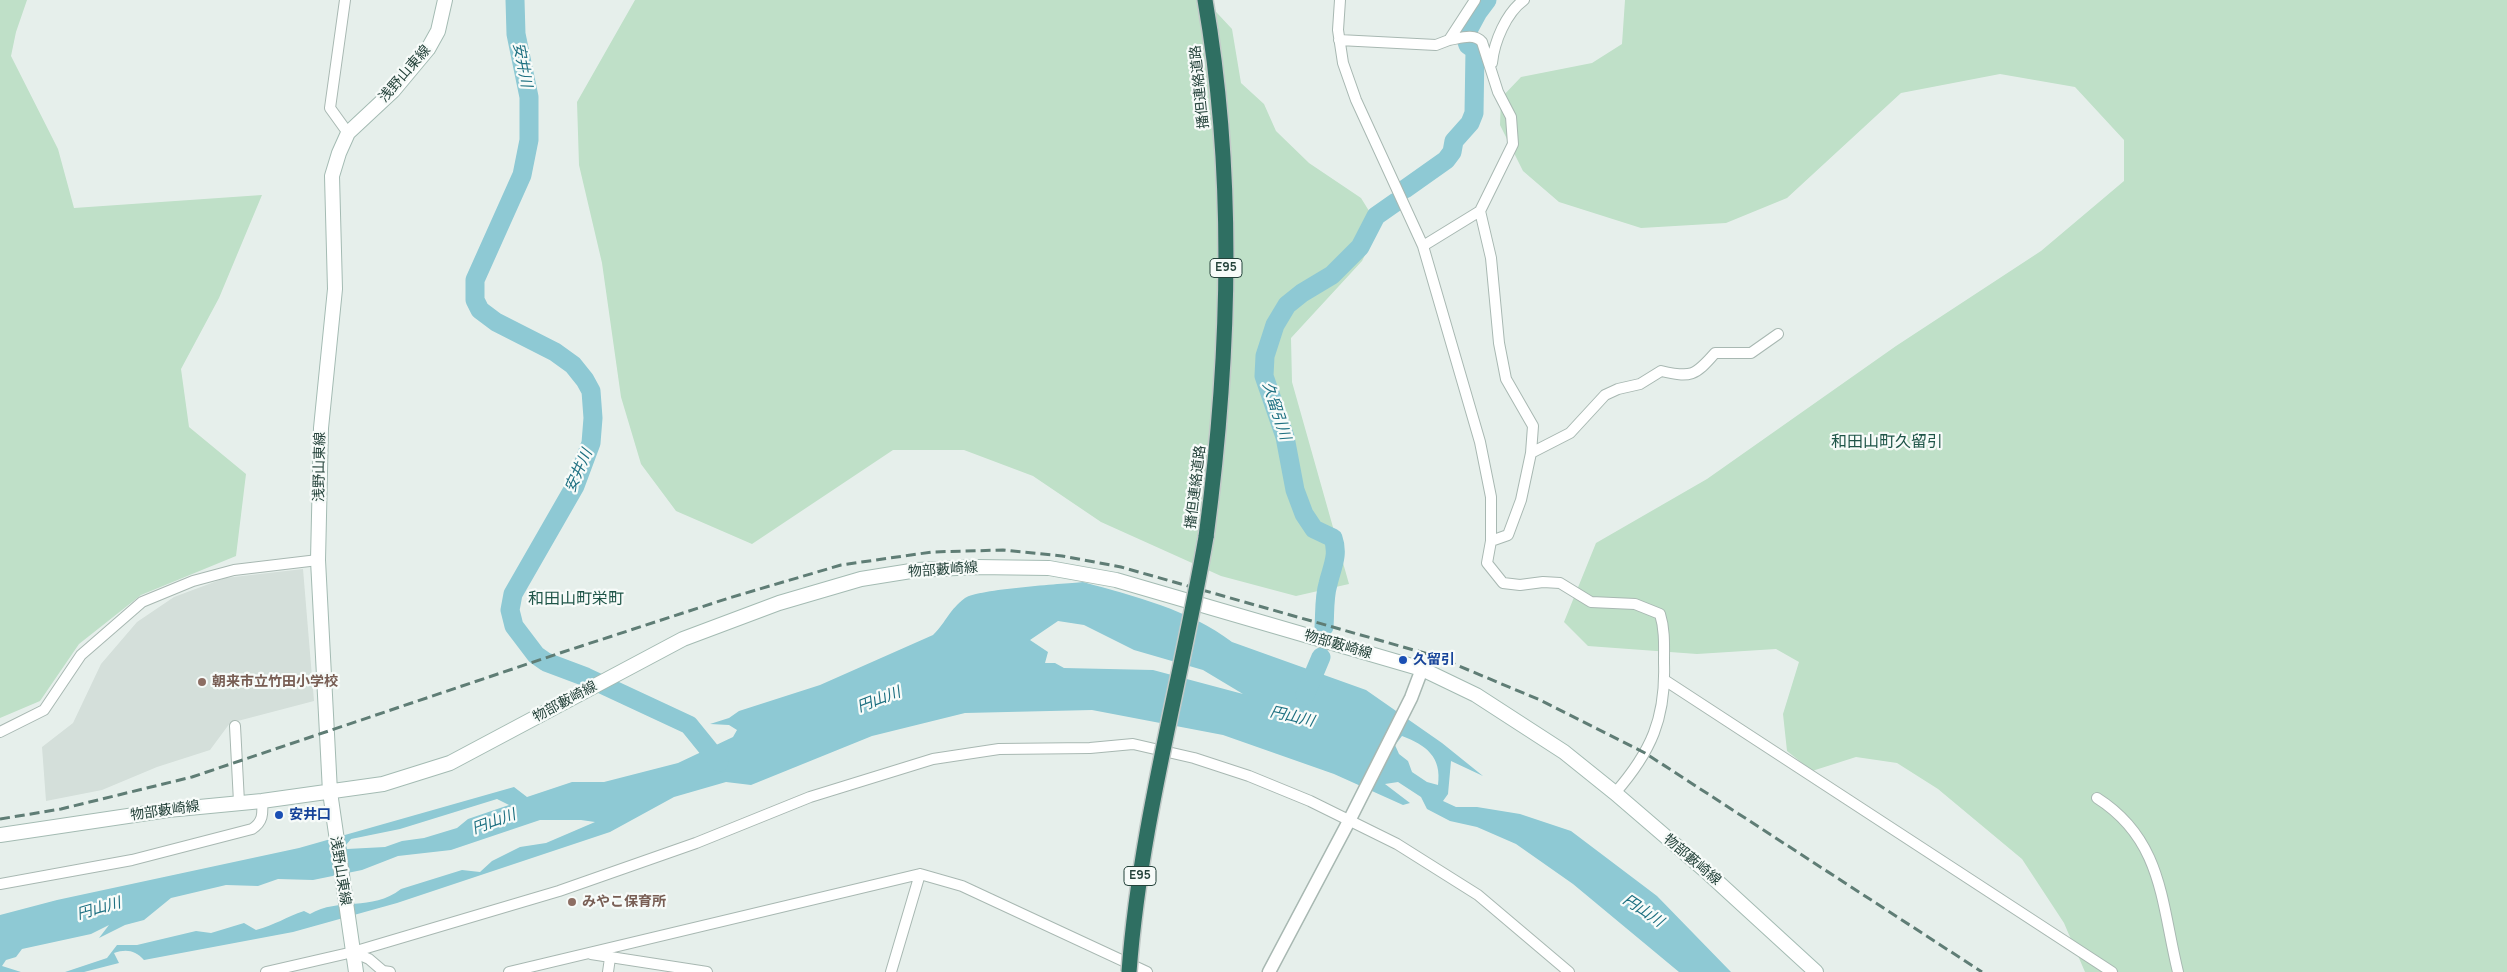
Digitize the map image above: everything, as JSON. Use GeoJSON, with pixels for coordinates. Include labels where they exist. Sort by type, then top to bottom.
{"type":"FeatureCollection","features":[{"type":"Feature","properties":{"kind":"highway","name":"播但連絡道路"},"geometry":{"type":"LineString","coordinates":[[1129,972],[1138,890],[1148,827],[1206,537],[1221,408],[1225,349],[1226,240],[1218,94],[1206,0]]}},
{"type":"Feature","properties":{"kind":"main road","name":"浅野山東線"},"geometry":{"type":"LineString","coordinates":[[356,972],[333,825],[318,560],[320,428],[335,289],[332,176],[348,133],[393,91],[428,49],[438,31],[445,0]]}},
{"type":"Feature","properties":{"kind":"main road","name":"物部藪崎線"},"geometry":{"type":"LineString","coordinates":[[0,835],[168,810],[262,801],[383,784],[450,763],[683,639],[818,591],[861,579],[917,570],[976,567],[1049,568],[1116,580],[1422,670],[1476,695],[1516,719],[1564,752],[1615,793],[1716,879],[1816,972]]}},
{"type":"Feature","properties":{"kind":"street"},"geometry":{"type":"LineString","coordinates":[[345,0],[330,108],[348,133]]}},
{"type":"Feature","properties":{"kind":"street"},"geometry":{"type":"LineString","coordinates":[[1340,0],[1338,30],[1343,63],[1356,100],[1423,246],[1480,442],[1491,497],[1491,541],[1487,563],[1503,584],[1520,586],[1543,582],[1560,583],[1591,602],[1635,604],[1660,614],[1664,628],[1666,682],[1659,718],[1651,740],[1634,771],[1615,793]]}},
{"type":"Feature","properties":{"kind":"street"},"geometry":{"type":"LineString","coordinates":[[1454,40],[1475,0]]}},
{"type":"Feature","properties":{"kind":"street"},"geometry":{"type":"LineString","coordinates":[[1491,69],[1492,54],[1504,25],[1524,0]]}},
{"type":"Feature","properties":{"kind":"street"},"geometry":{"type":"LineString","coordinates":[[1339,40],[1436,45],[1469,36],[1478,38],[1482,42],[1498,92],[1511,117],[1513,144],[1480,211],[1423,246]]}},
{"type":"Feature","properties":{"kind":"street"},"geometry":{"type":"LineString","coordinates":[[1480,211],[1491,258],[1499,343],[1506,379],[1533,426],[1531,454],[1521,500],[1508,535],[1491,541]]}},
{"type":"Feature","properties":{"kind":"street"},"geometry":{"type":"LineString","coordinates":[[1531,454],[1570,433],[1605,395],[1618,389],[1640,384],[1661,371],[1684,376],[1701,369],[1715,353],[1751,353],[1778,334]]}},
{"type":"Feature","properties":{"kind":"street"},"geometry":{"type":"LineString","coordinates":[[0,732],[44,710],[81,655],[142,602],[193,581],[234,570],[318,560]]}},
{"type":"Feature","properties":{"kind":"street"},"geometry":{"type":"LineString","coordinates":[[1269,972],[1411,698],[1422,670]]}},
{"type":"Feature","properties":{"kind":"street"},"geometry":{"type":"LineString","coordinates":[[1666,682],[2112,972]]}},
{"type":"Feature","properties":{"kind":"street"},"geometry":{"type":"LineString","coordinates":[[235,726],[239,802]]}},
{"type":"Feature","properties":{"kind":"street"},"geometry":{"type":"LineString","coordinates":[[266,972],[299,968],[352,948],[559,891],[696,843],[810,797],[894,770],[933,760],[999,750],[1090,748],[1133,744],[1194,758],[1249,776],[1351,816],[1478,895],[1569,972]]}},
{"type":"Feature","properties":{"kind":"street"},"geometry":{"type":"LineString","coordinates":[[2096,798],[2117,811],[2133,829],[2151,861],[2164,900],[2178,972]]}},
{"type":"Feature","properties":{"kind":"street"},"geometry":{"type":"LineString","coordinates":[[0,884],[132,860],[252,829],[258,825],[263,816],[262,801]]}},
{"type":"Feature","properties":{"kind":"street"},"geometry":{"type":"LineString","coordinates":[[891,972],[920,874]]}},
{"type":"Feature","properties":{"kind":"street"},"geometry":{"type":"LineString","coordinates":[[509,972],[920,874],[962,886],[1147,972]]}},
{"type":"Feature","properties":{"kind":"street"},"geometry":{"type":"LineString","coordinates":[[352,948],[384,971],[390,972]]}},
{"type":"Feature","properties":{"kind":"street"},"geometry":{"type":"LineString","coordinates":[[588,953],[707,972]]}},
{"type":"Feature","properties":{"kind":"street"},"geometry":{"type":"LineString","coordinates":[[608,972],[610,958]]}},
{"type":"Feature","properties":{"kind":"shaded area","name":"朝来市立竹田小学校"},"geometry":{"type":"Polygon","coordinates":[[[303,569],[314,701],[230,723],[210,750],[157,767],[102,790],[46,801],[42,747],[73,723],[101,664],[137,622],[174,597],[225,578],[303,569]]]}},
{"type":"Feature","properties":{"kind":"green space"},"geometry":{"type":"Polygon","coordinates":[[[0,0],[27,0],[16,32],[11,56],[58,149],[74,208],[262,195],[219,298],[181,369],[189,427],[246,474],[236,556],[141,595],[79,644],[40,701],[0,718],[0,0]]]}},
{"type":"Feature","properties":{"kind":"green space"},"geometry":{"type":"Polygon","coordinates":[[[635,0],[1205,0],[1232,29],[1241,83],[1264,104],[1276,131],[1309,163],[1361,198],[1379,227],[1362,261],[1291,338],[1292,382],[1349,584],[1296,596],[1221,576],[1101,522],[1033,476],[964,450],[893,450],[752,544],[676,511],[641,464],[621,397],[602,263],[579,165],[577,102],[635,0]]]}},
{"type":"Feature","properties":{"kind":"green space"},"geometry":{"type":"Polygon","coordinates":[[[1625,0],[2507,0],[2507,972],[2085,972],[2064,923],[2022,859],[1938,789],[1897,763],[1856,757],[1812,771],[1787,751],[1783,714],[1799,662],[1776,649],[1697,654],[1588,646],[1564,622],[1596,543],[1707,479],[1896,346],[2041,251],[2124,181],[2124,140],[2075,87],[2000,74],[1901,93],[1787,198],[1726,223],[1641,228],[1559,202],[1523,171],[1500,125],[1501,98],[1521,77],[1592,63],[1622,44],[1625,0]]]}},
{"type":"Feature","properties":{"kind":"water","name":"円山川"},"geometry":{"type":"Polygon","coordinates":[[[1083,582],[1161,605],[1198,621],[1232,642],[1366,690],[1442,743],[1483,776],[1451,761],[1448,794],[1443,801],[1456,807],[1477,807],[1520,814],[1571,831],[1657,896],[1731,972],[1679,972],[1573,884],[1516,844],[1477,827],[1450,821],[1427,809],[1421,797],[1398,782],[1385,784],[1410,803],[1403,805],[1334,774],[1223,735],[1092,710],[965,713],[872,736],[751,785],[726,782],[674,797],[610,832],[397,903],[293,932],[144,960],[134,952],[118,952],[114,953],[119,963],[84,972],[65,972],[107,958],[117,945],[137,945],[196,931],[211,933],[244,923],[256,930],[304,911],[310,914],[332,906],[367,903],[378,900],[390,896],[401,889],[462,870],[480,872],[492,861],[520,847],[546,843],[595,822],[540,820],[451,850],[398,856],[362,870],[313,880],[278,879],[258,886],[226,885],[171,898],[144,920],[125,925],[99,938],[109,925],[91,934],[22,949],[16,957],[6,960],[2,966],[21,972],[0,972],[0,915],[57,900],[299,848],[514,787],[527,797],[572,782],[604,782],[678,763],[733,737],[737,730],[729,725],[710,724],[729,718],[739,711],[820,685],[933,635],[955,607],[965,598],[986,592],[1083,582]],[[1058,621],[1030,640],[1048,652],[1045,663],[1055,663],[1064,668],[1153,670],[1243,694],[1203,670],[1134,650],[1084,625],[1058,621]],[[1402,736],[1395,745],[1399,754],[1408,761],[1412,772],[1427,782],[1438,785],[1439,775],[1435,760],[1425,748],[1402,736]],[[497,799],[400,829],[351,839],[346,845],[347,849],[385,847],[402,841],[424,838],[457,828],[468,819],[509,805],[497,799]]]}},
{"type":"Feature","properties":{"kind":"waterway","name":"安井川"},"geometry":{"type":"LineString","coordinates":[[515,0],[516,34],[529,97],[529,140],[522,175],[475,280],[475,300],[480,310],[496,322],[555,352],[573,365],[591,391],[593,418],[591,443],[575,486],[513,594],[510,610],[514,626],[536,655],[546,662],[586,677],[689,725],[719,762]]}},
{"type":"Feature","properties":{"kind":"waterway","name":"久留引川"},"geometry":{"type":"LineString","coordinates":[[1405,189],[1446,160],[1452,152],[1454,141],[1470,123],[1474,113],[1475,50],[1468,45],[1465,36],[1487,0]]}},
{"type":"Feature","properties":{"kind":"waterway","name":"久留引川"},"geometry":{"type":"LineString","coordinates":[[1324,627],[1326,594],[1334,561],[1335,544],[1333,538],[1314,529],[1304,514],[1295,490],[1285,437],[1264,376],[1265,356],[1275,325],[1287,305],[1302,293],[1332,275],[1360,247],[1376,216],[1396,202]]}},
{"type":"Feature","properties":{"kind":"waterway","name":"久留引川"},"geometry":{"type":"LineString","coordinates":[[1305,695],[1321,657]]}},
{"type":"Feature","properties":{"kind":"railway"},"geometry":{"type":"LineString","coordinates":[[0,819],[61,809],[192,777],[563,652],[729,598],[841,565],[932,552],[1003,550],[1062,556],[1121,567],[1435,656],[1540,700],[1645,753],[1982,972]]}},
{"type":"Feature","properties":{"kind":"place","name":"久留引"},"geometry":{"type":"Point","coordinates":[1403,660]}},
{"type":"Feature","properties":{"kind":"place","name":"朝来市立竹田小学校"},"geometry":{"type":"Point","coordinates":[202,682]}},
{"type":"Feature","properties":{"kind":"place","name":"安井口"},"geometry":{"type":"Point","coordinates":[279,815]}},
{"type":"Feature","properties":{"kind":"place","name":"みやこ保育所"},"geometry":{"type":"Point","coordinates":[572,902]}},
{"type":"Feature","properties":{"kind":"district","name":"和田山町久留引"},"geometry":{"type":"Point","coordinates":[1887,443]}},
{"type":"Feature","properties":{"kind":"district","name":"和田山町栄町"},"geometry":{"type":"Point","coordinates":[576,600]}}]}
